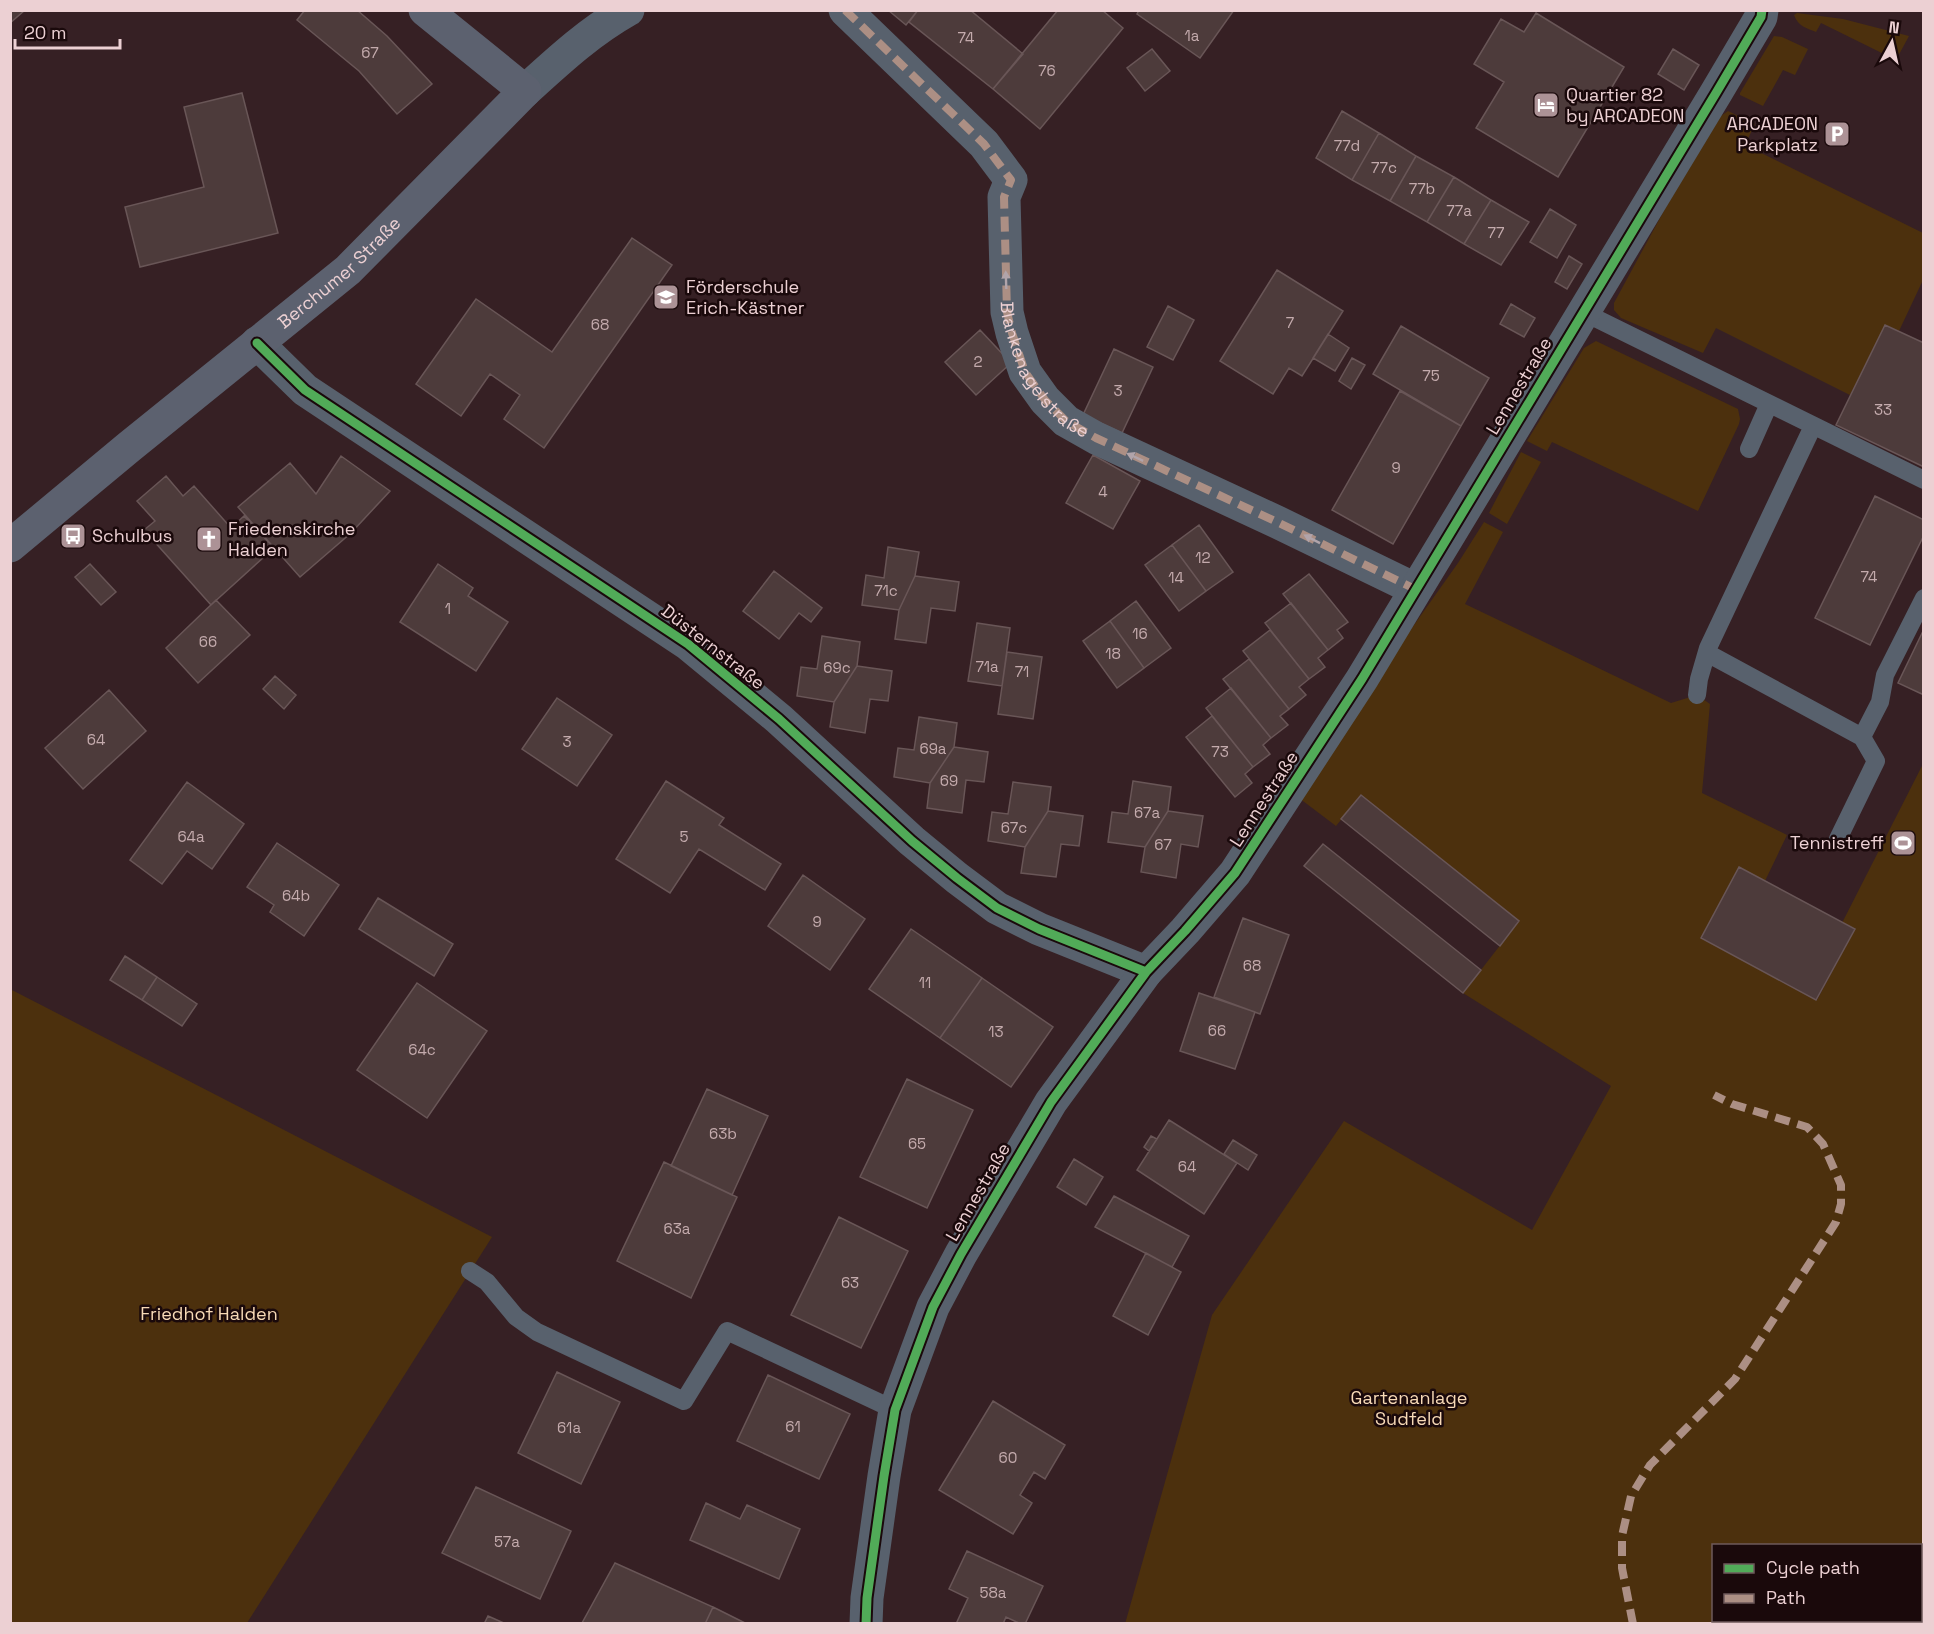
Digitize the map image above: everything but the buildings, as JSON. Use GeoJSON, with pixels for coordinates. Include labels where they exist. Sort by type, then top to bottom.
{"type":"FeatureCollection","features":[{"type":"Feature","properties":{"kind":"main road"},"geometry":{"type":"LineString","coordinates":[[425,10],[525,91]]}},
{"type":"Feature","properties":{"kind":"main road","name":"Berchumer Straße"},"geometry":{"type":"LineString","coordinates":[[10,546],[348,270],[525,91]]}},
{"type":"Feature","properties":{"kind":"street","name":"Berchumer Straße"},"geometry":{"type":"LineString","coordinates":[[525,91],[573,48],[605,23],[628,10]]}},
{"type":"Feature","properties":{"kind":"street","name":"Blankenagelstraße"},"geometry":{"type":"LineString","coordinates":[[845,10],[984,144],[998,166],[1011,180],[1004,197],[1007,312],[1018,354],[1026,372],[1045,400],[1066,421],[1096,438],[1415,589]]}},
{"type":"Feature","properties":{"kind":"street","name":"Lennestraße"},"geometry":{"type":"LineString","coordinates":[[866,1623],[867,1598],[895,1410],[933,1307],[961,1254],[1051,1102],[1146,972],[1235,873],[1362,680],[1716,93],[1761,17],[1762,10]]}},
{"type":"Feature","properties":{"kind":"street","name":"Düsternstraße"},"geometry":{"type":"LineString","coordinates":[[257,343],[305,390],[687,644],[778,719],[912,841],[997,908],[1039,929],[1146,972]]}},
{"type":"Feature","properties":{"kind":"lane"},"geometry":{"type":"LineString","coordinates":[[1582,312],[1923,480]]}},
{"type":"Feature","properties":{"kind":"lane"},"geometry":{"type":"LineString","coordinates":[[1749,449],[1768,404]]}},
{"type":"Feature","properties":{"kind":"lane"},"geometry":{"type":"LineString","coordinates":[[1697,695],[1707,653],[1813,426]]}},
{"type":"Feature","properties":{"kind":"lane"},"geometry":{"type":"LineString","coordinates":[[1862,737],[1880,702],[1886,675],[1923,598]]}},
{"type":"Feature","properties":{"kind":"lane"},"geometry":{"type":"LineString","coordinates":[[1707,653],[1862,737],[1876,761],[1838,838]]}},
{"type":"Feature","properties":{"kind":"lane"},"geometry":{"type":"LineString","coordinates":[[470,1271],[487,1282],[516,1317],[537,1332],[684,1401],[727,1331],[895,1410]]}},
{"type":"Feature","properties":{"kind":"green space"},"geometry":{"type":"Polygon","coordinates":[[[1797,13],[1843,19],[1909,36],[1896,60],[1821,23],[1816,32],[1806,28],[1796,19],[1794,15],[1797,13]]]}},
{"type":"Feature","properties":{"kind":"green space"},"geometry":{"type":"Polygon","coordinates":[[[1774,36],[1782,37],[1808,49],[1795,75],[1783,70],[1763,106],[1740,93],[1774,36]]]}},
{"type":"Feature","properties":{"kind":"green space"},"geometry":{"type":"Polygon","coordinates":[[[1728,111],[1755,124],[1745,145],[1923,233],[1923,280],[1899,331],[1885,325],[1850,395],[1716,328],[1703,353],[1621,318],[1614,310],[1614,303],[1666,207],[1721,116],[1728,111]]]}},
{"type":"Feature","properties":{"kind":"green space"},"geometry":{"type":"Polygon","coordinates":[[[1596,341],[1738,409],[1739,424],[1698,511],[1552,442],[1547,451],[1527,441],[1584,348],[1596,341]]]}},
{"type":"Feature","properties":{"kind":"green space"},"geometry":{"type":"Polygon","coordinates":[[[1521,452],[1541,462],[1507,524],[1489,513],[1521,452]]]}},
{"type":"Feature","properties":{"kind":"green space","name":"Gartenanlage Sudfeld"},"geometry":{"type":"Polygon","coordinates":[[[1484,522],[1503,532],[1465,604],[1671,703],[1697,695],[1710,704],[1702,793],[1787,835],[1765,881],[1739,868],[1701,938],[1817,1000],[1855,929],[1842,923],[1923,764],[1923,1623],[1125,1624],[1212,1315],[1344,1121],[1532,1230],[1611,1086],[1463,993],[1519,921],[1361,795],[1336,826],[1299,798],[1392,656],[1484,522]]]}},
{"type":"Feature","properties":{"kind":"green space","name":"Friedhof Halden"},"geometry":{"type":"Polygon","coordinates":[[[10,989],[492,1237],[247,1623],[11,1623],[10,989]]]}},
{"type":"Feature","properties":{"kind":"marked path"},"geometry":{"type":"LineString","coordinates":[[845,10],[984,144],[1011,180],[1004,197],[1007,312],[1025,372],[1045,400],[1066,421],[1096,438],[1415,589]]}},
{"type":"Feature","properties":{"kind":"marked path"},"geometry":{"type":"LineString","coordinates":[[1633,1624],[1622,1568],[1622,1536],[1631,1496],[1650,1465],[1735,1379],[1836,1222],[1841,1204],[1841,1185],[1823,1144],[1807,1127],[1732,1104],[1714,1095]]}},
{"type":"Feature","properties":{"kind":"cycle path"},"geometry":{"type":"LineString","coordinates":[[866,1624],[867,1598],[895,1410],[933,1307],[961,1254],[1051,1102],[1146,972],[1235,873],[1362,679],[1716,93],[1761,17],[1762,10]]}},
{"type":"Feature","properties":{"kind":"cycle path"},"geometry":{"type":"LineString","coordinates":[[257,343],[305,390],[688,644],[779,719],[912,841],[997,908],[1039,929],[1146,972]]}},
{"type":"Feature","properties":{"kind":"place","name":"Quartier 82 by ARCADEON"},"geometry":{"type":"Point","coordinates":[1546,105]}},
{"type":"Feature","properties":{"kind":"place","name":"ARCADEON Parkplatz"},"geometry":{"type":"Point","coordinates":[1837,134]}},
{"type":"Feature","properties":{"kind":"place","name":"Förderschule Erich-Kästner"},"geometry":{"type":"Point","coordinates":[666,297]}},
{"type":"Feature","properties":{"kind":"place","name":"Schulbus"},"geometry":{"type":"Point","coordinates":[73,536]}},
{"type":"Feature","properties":{"kind":"place","name":"Friedenskirche Halden"},"geometry":{"type":"Point","coordinates":[209,539]}},
{"type":"Feature","properties":{"kind":"place","name":"Tennistreff"},"geometry":{"type":"Point","coordinates":[1903,843]}}]}
